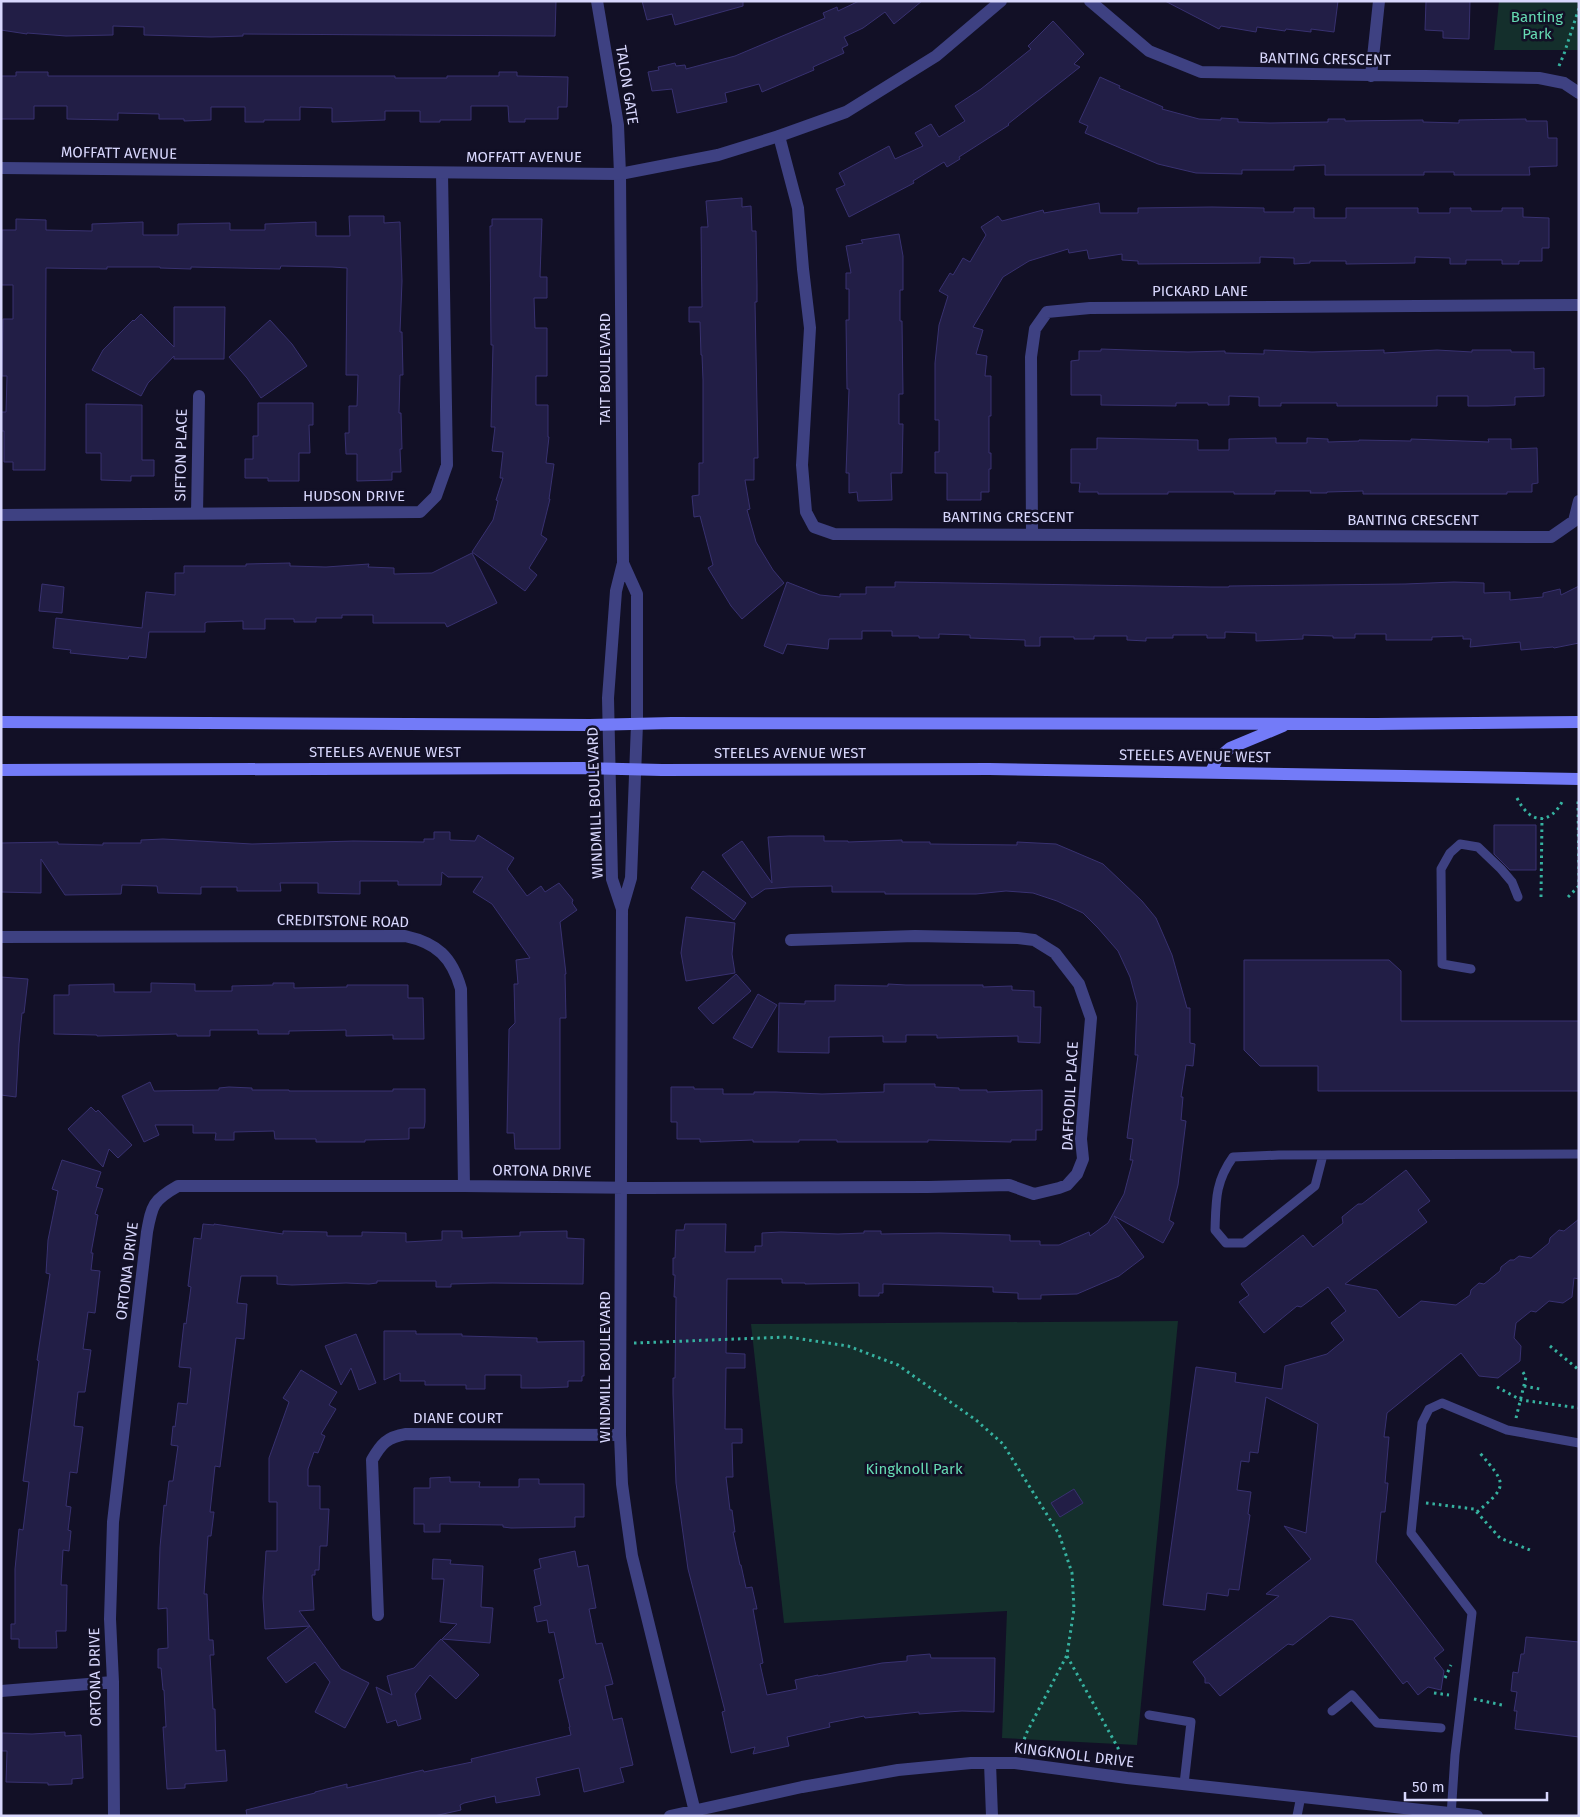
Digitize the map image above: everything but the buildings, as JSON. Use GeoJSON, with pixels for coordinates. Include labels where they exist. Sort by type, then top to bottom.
{"type":"FeatureCollection","features":[{"type":"Feature","properties":{"kind":"main road","name":"STEELES AVENUE WEST"},"geometry":{"type":"LineString","coordinates":[[1,722],[609,724],[1579,722]]}},
{"type":"Feature","properties":{"kind":"main road"},"geometry":{"type":"LineString","coordinates":[[1211,772],[1217,759],[1230,748],[1288,724]]}},
{"type":"Feature","properties":{"kind":"main road","name":"STEELES AVENUE WEST"},"geometry":{"type":"LineString","coordinates":[[1,770],[989,768],[1579,778]]}},
{"type":"Feature","properties":{"kind":"street","name":"TALON GATE"},"geometry":{"type":"LineString","coordinates":[[598,1],[618,125],[620,174]]}},
{"type":"Feature","properties":{"kind":"street","name":"MOFFATT AVENUE"},"geometry":{"type":"LineString","coordinates":[[1,168],[620,174],[718,155],[846,112],[936,56],[1001,1]]}},
{"type":"Feature","properties":{"kind":"street","name":"BANTING CRESCENT"},"geometry":{"type":"LineString","coordinates":[[1090,1],[1149,51],[1201,72],[1539,78],[1564,83],[1579,93]]}},
{"type":"Feature","properties":{"kind":"street"},"geometry":{"type":"LineString","coordinates":[[1371,76],[1379,1]]}},
{"type":"Feature","properties":{"kind":"street","name":"BANTING CRESCENT"},"geometry":{"type":"LineString","coordinates":[[778,136],[798,208],[810,328],[802,465],[806,512],[814,527],[834,534],[1551,537],[1574,520],[1579,501]]}},
{"type":"Feature","properties":{"kind":"street","name":"HUDSON DRIVE"},"geometry":{"type":"LineString","coordinates":[[1,515],[420,512],[436,496],[447,465],[442,173]]}},
{"type":"Feature","properties":{"kind":"street","name":"TAIT BOULEVARD"},"geometry":{"type":"LineString","coordinates":[[608,695],[616,591],[623,563],[620,174]]}},
{"type":"Feature","properties":{"kind":"street","name":"PICKARD LANE"},"geometry":{"type":"LineString","coordinates":[[1032,534],[1031,357],[1035,329],[1047,312],[1090,308],[1579,305]]}},
{"type":"Feature","properties":{"kind":"street","name":"SIFTON PLACE"},"geometry":{"type":"LineString","coordinates":[[196,514],[199,396]]}},
{"type":"Feature","properties":{"kind":"street","name":"TAIT BOULEVARD"},"geometry":{"type":"LineString","coordinates":[[623,563],[637,594],[637,738]]}},
{"type":"Feature","properties":{"kind":"street","name":"WINDMILL BOULEVARD"},"geometry":{"type":"LineString","coordinates":[[608,695],[612,879],[622,909]]}},
{"type":"Feature","properties":{"kind":"street","name":"WINDMILL BOULEVARD"},"geometry":{"type":"LineString","coordinates":[[637,738],[631,878],[622,909],[620,1435],[622,1484],[632,1556],[695,1813]]}},
{"type":"Feature","properties":{"kind":"street","name":"CREDITSTONE ROAD"},"geometry":{"type":"LineString","coordinates":[[1,937],[405,936],[423,940],[450,961],[461,989],[464,1186]]}},
{"type":"Feature","properties":{"kind":"street","name":"DAFFODIL PLACE"},"geometry":{"type":"LineString","coordinates":[[622,1188],[928,1187],[1009,1184],[1034,1194],[1044,1193],[1067,1185],[1077,1174],[1082,1159],[1081,1138],[1091,1018],[1079,984],[1055,953],[1034,940],[1018,938],[915,936],[791,940]]}},
{"type":"Feature","properties":{"kind":"street","name":"ORTONA DRIVE"},"geometry":{"type":"LineString","coordinates":[[114,1816],[110,1601],[114,1522],[147,1232],[151,1211],[161,1196],[178,1186],[622,1188]]}},
{"type":"Feature","properties":{"kind":"street","name":"DIANE COURT"},"geometry":{"type":"LineString","coordinates":[[378,1615],[372,1460],[380,1447],[393,1436],[406,1434],[620,1435]]}},
{"type":"Feature","properties":{"kind":"street"},"geometry":{"type":"LineString","coordinates":[[1,1691],[113,1682]]}},
{"type":"Feature","properties":{"kind":"street"},"geometry":{"type":"LineString","coordinates":[[990,1763],[992,1816]]}},
{"type":"Feature","properties":{"kind":"street","name":"KINGKNOLL DRIVE"},"geometry":{"type":"LineString","coordinates":[[670,1816],[695,1813],[802,1787],[898,1770],[956,1764],[990,1763],[1015,1763],[1127,1778],[1477,1816]]}},
{"type":"Feature","properties":{"kind":"lane"},"geometry":{"type":"LineString","coordinates":[[1471,969],[1442,964],[1441,869],[1450,852],[1460,844],[1478,847],[1512,882],[1518,897]]}},
{"type":"Feature","properties":{"kind":"lane"},"geometry":{"type":"LineString","coordinates":[[1324,1155],[1315,1186],[1244,1242],[1226,1244],[1215,1230],[1216,1192],[1224,1169],[1232,1158],[1324,1155],[1579,1154]]}},
{"type":"Feature","properties":{"kind":"lane"},"geometry":{"type":"LineString","coordinates":[[1451,1814],[1472,1613],[1411,1533],[1422,1423],[1429,1409],[1442,1403],[1513,1432],[1579,1443]]}},
{"type":"Feature","properties":{"kind":"lane"},"geometry":{"type":"LineString","coordinates":[[1332,1711],[1352,1695],[1377,1723],[1441,1728]]}},
{"type":"Feature","properties":{"kind":"lane"},"geometry":{"type":"LineString","coordinates":[[1149,1715],[1191,1722],[1184,1784]]}},
{"type":"Feature","properties":{"kind":"lane"},"geometry":{"type":"LineString","coordinates":[[1297,1816],[1301,1796]]}},
{"type":"Feature","properties":{"kind":"path"},"geometry":{"type":"LineString","coordinates":[[1552,81],[1564,54],[1579,8]]}},
{"type":"Feature","properties":{"kind":"path"},"geometry":{"type":"LineString","coordinates":[[1517,798],[1526,812],[1542,818],[1554,815],[1564,800]]}},
{"type":"Feature","properties":{"kind":"path"},"geometry":{"type":"LineString","coordinates":[[1568,897],[1579,886],[1578,800]]}},
{"type":"Feature","properties":{"kind":"path"},"geometry":{"type":"LineString","coordinates":[[1541,897],[1542,818]]}},
{"type":"Feature","properties":{"kind":"path"},"geometry":{"type":"LineString","coordinates":[[621,1343],[788,1337],[848,1346],[898,1365],[976,1420],[1003,1444],[1059,1534],[1072,1573],[1074,1609],[1067,1655],[1027,1732],[1015,1763]]}},
{"type":"Feature","properties":{"kind":"path"},"geometry":{"type":"LineString","coordinates":[[1550,1346],[1579,1370]]}},
{"type":"Feature","properties":{"kind":"path"},"geometry":{"type":"LineString","coordinates":[[1513,1432],[1526,1377],[1520,1369]]}},
{"type":"Feature","properties":{"kind":"path"},"geometry":{"type":"LineString","coordinates":[[1524,1386],[1540,1388]]}},
{"type":"Feature","properties":{"kind":"path"},"geometry":{"type":"LineString","coordinates":[[1497,1387],[1520,1400],[1579,1408]]}},
{"type":"Feature","properties":{"kind":"path"},"geometry":{"type":"LineString","coordinates":[[1477,1512],[1500,1492],[1501,1483],[1499,1476],[1480,1453]]}},
{"type":"Feature","properties":{"kind":"path"},"geometry":{"type":"LineString","coordinates":[[1414,1502],[1474,1509],[1500,1538],[1530,1550]]}},
{"type":"Feature","properties":{"kind":"path"},"geometry":{"type":"LineString","coordinates":[[1067,1655],[1118,1748],[1127,1778]]}},
{"type":"Feature","properties":{"kind":"path"},"geometry":{"type":"LineString","coordinates":[[1462,1697],[1502,1705]]}},
{"type":"Feature","properties":{"kind":"green space","name":"Banting Park"},"geometry":{"type":"Polygon","coordinates":[[[1499,1],[1579,1],[1579,50],[1494,50],[1499,1]]]}},
{"type":"Feature","properties":{"kind":"green space","name":"Kingknoll Park"},"geometry":{"type":"Polygon","coordinates":[[[1178,1321],[1137,1745],[1002,1738],[1007,1611],[784,1623],[751,1324],[1178,1321]]]}}]}
